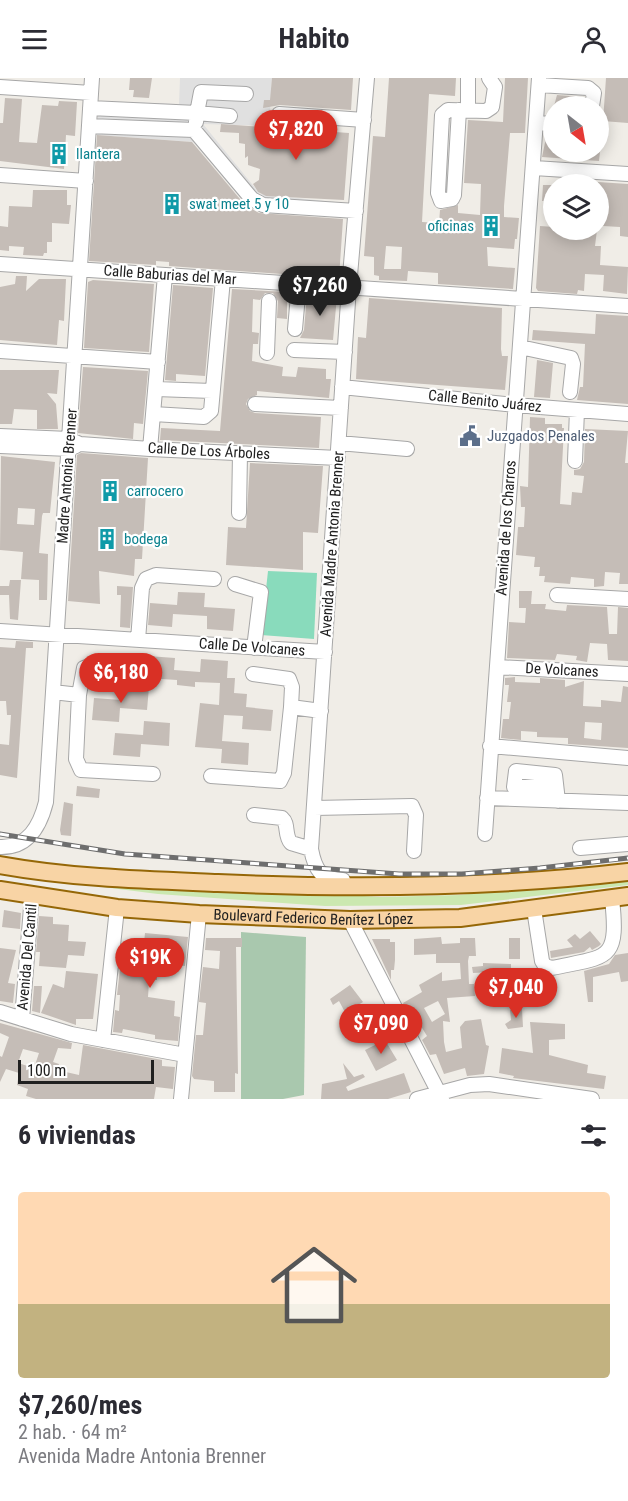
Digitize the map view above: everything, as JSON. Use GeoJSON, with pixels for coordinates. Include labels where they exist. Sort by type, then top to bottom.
{"type":"FeatureCollection","features":[{"type":"Feature","properties":{"kind":"main road","name":"Boulevard Federico Benítez López"},"geometry":{"type":"LineString","coordinates":[[0,865],[179,882],[338,888],[453,886],[628,872]]}},
{"type":"Feature","properties":{"kind":"main road","name":"Boulevard Federico Benítez López"},"geometry":{"type":"LineString","coordinates":[[0,890],[117,908],[350,920],[460,918],[620,897]]}},
{"type":"Feature","properties":{"kind":"street","name":"Madre Antonia Brenner"},"geometry":{"type":"LineString","coordinates":[[0,847],[23,842],[35,831],[46,802],[73,444],[75,357],[92,78]]}},
{"type":"Feature","properties":{"kind":"street","name":"Avenida Madre Antonia Brenner"},"geometry":{"type":"LineString","coordinates":[[311,849],[349,287],[367,78]]}},
{"type":"Feature","properties":{"kind":"street"},"geometry":{"type":"LineString","coordinates":[[468,78],[463,110],[454,195],[448,201],[441,201],[438,193],[442,115],[448,110],[463,110],[486,111],[492,107],[495,87],[489,78]]}},
{"type":"Feature","properties":{"kind":"street"},"geometry":{"type":"LineString","coordinates":[[539,82],[588,88],[594,93],[594,96]]}},
{"type":"Feature","properties":{"kind":"street","name":"Avenida de los Charros"},"geometry":{"type":"LineString","coordinates":[[485,834],[539,82]]}},
{"type":"Feature","properties":{"kind":"street"},"geometry":{"type":"LineString","coordinates":[[0,87],[91,93]]}},
{"type":"Feature","properties":{"kind":"street"},"geometry":{"type":"LineString","coordinates":[[246,94],[201,92],[195,130],[252,199],[263,205],[356,211]]}},
{"type":"Feature","properties":{"kind":"street"},"geometry":{"type":"LineString","coordinates":[[90,108],[230,116]]}},
{"type":"Feature","properties":{"kind":"street"},"geometry":{"type":"LineString","coordinates":[[279,114],[364,120]]}},
{"type":"Feature","properties":{"kind":"street"},"geometry":{"type":"LineString","coordinates":[[537,123],[543,123]]}},
{"type":"Feature","properties":{"kind":"street"},"geometry":{"type":"LineString","coordinates":[[89,126],[195,130]]}},
{"type":"Feature","properties":{"kind":"street"},"geometry":{"type":"LineString","coordinates":[[534,168],[628,174]]}},
{"type":"Feature","properties":{"kind":"street"},"geometry":{"type":"LineString","coordinates":[[0,175],[86,181]]}},
{"type":"Feature","properties":{"kind":"street","name":"Calle Baburias del Mar"},"geometry":{"type":"LineString","coordinates":[[0,264],[223,279],[270,292],[299,284],[628,306]]}},
{"type":"Feature","properties":{"kind":"street"},"geometry":{"type":"LineString","coordinates":[[150,449],[165,275]]}},
{"type":"Feature","properties":{"kind":"street"},"geometry":{"type":"LineString","coordinates":[[153,414],[204,417],[211,411],[223,279]]}},
{"type":"Feature","properties":{"kind":"street"},"geometry":{"type":"LineString","coordinates":[[295,329],[299,284]]}},
{"type":"Feature","properties":{"kind":"street"},"geometry":{"type":"LineString","coordinates":[[267,353],[270,292]]}},
{"type":"Feature","properties":{"kind":"street"},"geometry":{"type":"LineString","coordinates":[[520,347],[571,358],[570,392]]}},
{"type":"Feature","properties":{"kind":"street"},"geometry":{"type":"LineString","coordinates":[[294,350],[345,352]]}},
{"type":"Feature","properties":{"kind":"street"},"geometry":{"type":"LineString","coordinates":[[0,351],[158,362]]}},
{"type":"Feature","properties":{"kind":"street","name":"Calle Benito Juárez"},"geometry":{"type":"LineString","coordinates":[[342,387],[628,414]]}},
{"type":"Feature","properties":{"kind":"street"},"geometry":{"type":"LineString","coordinates":[[156,389],[212,391]]}},
{"type":"Feature","properties":{"kind":"street"},"geometry":{"type":"LineString","coordinates":[[255,404],[341,408]]}},
{"type":"Feature","properties":{"kind":"street"},"geometry":{"type":"LineString","coordinates":[[574,461],[578,410]]}},
{"type":"Feature","properties":{"kind":"street","name":"Calle De Los Árboles"},"geometry":{"type":"LineString","coordinates":[[0,436],[73,444],[338,458]]}},
{"type":"Feature","properties":{"kind":"street"},"geometry":{"type":"LineString","coordinates":[[339,443],[407,449]]}},
{"type":"Feature","properties":{"kind":"street","name":"Calle De Los Árboles"},"geometry":{"type":"LineString","coordinates":[[0,446],[73,444]]}},
{"type":"Feature","properties":{"kind":"street"},"geometry":{"type":"LineString","coordinates":[[239,513],[240,453]]}},
{"type":"Feature","properties":{"kind":"street"},"geometry":{"type":"LineString","coordinates":[[138,640],[142,588],[146,579],[156,575],[214,579]]}},
{"type":"Feature","properties":{"kind":"street"},"geometry":{"type":"LineString","coordinates":[[236,584],[261,592],[254,648]]}},
{"type":"Feature","properties":{"kind":"street"},"geometry":{"type":"LineString","coordinates":[[557,595],[628,599]]}},
{"type":"Feature","properties":{"kind":"street","name":"Calle De Volcanes"},"geometry":{"type":"LineString","coordinates":[[0,631],[324,652]]}},
{"type":"Feature","properties":{"kind":"street"},"geometry":{"type":"LineString","coordinates":[[125,666],[94,664],[84,668],[79,695],[77,766],[89,771],[153,774]]}},
{"type":"Feature","properties":{"kind":"street","name":"De Volcanes"},"geometry":{"type":"LineString","coordinates":[[497,667],[628,674]]}},
{"type":"Feature","properties":{"kind":"street"},"geometry":{"type":"LineString","coordinates":[[211,777],[280,781],[285,772],[292,687],[289,679],[253,674]]}},
{"type":"Feature","properties":{"kind":"street"},"geometry":{"type":"LineString","coordinates":[[53,692],[79,695]]}},
{"type":"Feature","properties":{"kind":"street"},"geometry":{"type":"LineString","coordinates":[[291,707],[321,711]]}},
{"type":"Feature","properties":{"kind":"street"},"geometry":{"type":"LineString","coordinates":[[490,746],[628,758]]}},
{"type":"Feature","properties":{"kind":"street"},"geometry":{"type":"LineString","coordinates":[[556,786],[558,801]]}},
{"type":"Feature","properties":{"kind":"street"},"geometry":{"type":"LineString","coordinates":[[487,798],[628,803]]}},
{"type":"Feature","properties":{"kind":"street"},"geometry":{"type":"LineString","coordinates":[[314,808],[412,806],[416,815],[414,851]]}},
{"type":"Feature","properties":{"kind":"street"},"geometry":{"type":"LineString","coordinates":[[254,815],[282,818],[285,822],[286,836],[291,843],[311,849],[315,867],[329,879],[431,881],[453,886]]}},
{"type":"Feature","properties":{"kind":"street"},"geometry":{"type":"LineString","coordinates":[[580,848],[628,844]]}},
{"type":"Feature","properties":{"kind":"street","name":"Avenida Del Cantil"},"geometry":{"type":"LineString","coordinates":[[22,1019],[32,895]]}},
{"type":"Feature","properties":{"kind":"street"},"geometry":{"type":"LineString","coordinates":[[534,909],[542,961],[545,966],[552,968],[599,958],[607,954],[614,937],[620,897]]}},
{"type":"Feature","properties":{"kind":"street"},"geometry":{"type":"LineString","coordinates":[[103,1040],[117,908]]}},
{"type":"Feature","properties":{"kind":"street"},"geometry":{"type":"LineString","coordinates":[[181,1099],[199,914]]}},
{"type":"Feature","properties":{"kind":"street"},"geometry":{"type":"LineString","coordinates":[[350,920],[440,1096]]}},
{"type":"Feature","properties":{"kind":"street"},"geometry":{"type":"LineString","coordinates":[[0,1012],[71,1034],[185,1055]]}},
{"type":"Feature","properties":{"kind":"street"},"geometry":{"type":"LineString","coordinates":[[417,1099],[440,1096],[470,1085],[489,1084],[592,1099]]}},
{"type":"Feature","properties":{"kind":"green space"},"geometry":{"type":"Polygon","coordinates":[[[268,571],[317,573],[314,639],[261,635],[268,571]]]}},
{"type":"Feature","properties":{"kind":"green space"},"geometry":{"type":"Polygon","coordinates":[[[0,869],[140,883],[381,897],[460,895],[628,876],[628,885],[461,905],[325,906],[158,894],[0,874],[0,869]]]}},
{"type":"Feature","properties":{"kind":"green space"},"geometry":{"type":"Polygon","coordinates":[[[241,932],[306,937],[304,1095],[283,1099],[241,1099],[241,932]]]}},
{"type":"Feature","properties":{"kind":"shaded area"},"geometry":{"type":"Polygon","coordinates":[[[180,78],[272,78],[269,126],[203,124],[260,194],[344,203],[343,214],[263,207],[242,200],[193,142],[97,135],[99,101],[179,104],[180,78]]]}},
{"type":"Feature","properties":{"kind":"building"},"geometry":{"type":"Polygon","coordinates":[[[130,78],[152,78],[149,98],[133,97],[134,90],[129,90],[130,78]]]}},
{"type":"Feature","properties":{"kind":"building"},"geometry":{"type":"Polygon","coordinates":[[[272,78],[353,78],[351,110],[280,105],[263,108],[264,100],[270,100],[272,78]]]}},
{"type":"Feature","properties":{"kind":"building"},"geometry":{"type":"Polygon","coordinates":[[[389,78],[456,78],[455,96],[429,94],[422,222],[439,223],[440,210],[458,205],[458,213],[480,215],[481,184],[464,183],[468,120],[503,122],[505,78],[528,78],[525,133],[510,133],[504,206],[504,217],[519,218],[517,239],[515,239],[514,249],[487,247],[488,266],[515,268],[513,289],[438,284],[438,273],[408,271],[407,281],[379,280],[379,276],[374,275],[374,257],[364,256],[373,136],[385,137],[389,78]],[[386,246],[384,269],[401,269],[402,247],[386,246]]]}},
{"type":"Feature","properties":{"kind":"building"},"geometry":{"type":"Polygon","coordinates":[[[606,78],[628,78],[628,123],[609,121],[609,96],[605,96],[606,78]]]}},
{"type":"Feature","properties":{"kind":"building"},"geometry":{"type":"Polygon","coordinates":[[[5,98],[22,99],[19,142],[37,143],[42,105],[58,106],[59,101],[77,102],[75,136],[66,135],[64,169],[0,161],[0,123],[3,123],[5,98]]]}},
{"type":"Feature","properties":{"kind":"building"},"geometry":{"type":"Polygon","coordinates":[[[221,124],[349,133],[344,200],[266,196],[258,192],[253,184],[259,180],[260,169],[248,165],[248,156],[245,158],[245,144],[239,143],[239,133],[220,132],[221,124]]]}},
{"type":"Feature","properties":{"kind":"building","name":"swat meet 5 y 10"},"geometry":{"type":"Polygon","coordinates":[[[97,135],[192,142],[245,205],[259,213],[343,219],[339,278],[169,266],[169,262],[156,261],[156,265],[89,261],[97,135]]]}},
{"type":"Feature","properties":{"kind":"building"},"geometry":{"type":"Polygon","coordinates":[[[609,183],[628,184],[628,237],[620,236],[620,227],[609,226],[609,183]]]}},
{"type":"Feature","properties":{"kind":"building"},"geometry":{"type":"Polygon","coordinates":[[[33,190],[67,190],[67,205],[71,205],[69,224],[52,223],[52,242],[47,242],[47,253],[43,256],[23,255],[24,247],[9,246],[9,251],[0,250],[0,226],[8,227],[9,206],[32,207],[33,190]]]}},
{"type":"Feature","properties":{"kind":"building"},"geometry":{"type":"Polygon","coordinates":[[[540,226],[543,226],[543,240],[596,240],[595,246],[601,246],[600,265],[628,267],[627,294],[603,291],[604,275],[585,274],[584,291],[578,290],[577,294],[538,291],[536,288],[540,226]]]}},
{"type":"Feature","properties":{"kind":"building"},"geometry":{"type":"Polygon","coordinates":[[[16,276],[27,276],[26,291],[39,279],[66,279],[64,321],[59,320],[57,345],[0,340],[0,287],[15,284],[16,276]]]}},
{"type":"Feature","properties":{"kind":"building"},"geometry":{"type":"Polygon","coordinates":[[[93,280],[154,284],[149,352],[84,348],[88,282],[93,280]]]}},
{"type":"Feature","properties":{"kind":"building"},"geometry":{"type":"Polygon","coordinates":[[[173,285],[213,288],[205,376],[176,374],[176,381],[165,380],[173,285]]]}},
{"type":"Feature","properties":{"kind":"building"},"geometry":{"type":"Polygon","coordinates":[[[232,289],[287,292],[287,319],[277,318],[278,301],[273,293],[265,293],[260,300],[253,299],[252,332],[259,333],[258,344],[253,344],[252,361],[283,367],[282,376],[296,377],[298,367],[326,369],[326,379],[331,379],[329,398],[257,391],[257,395],[248,399],[246,404],[250,411],[255,413],[321,417],[319,448],[160,440],[161,428],[220,431],[232,289]]]}},
{"type":"Feature","properties":{"kind":"building"},"geometry":{"type":"Polygon","coordinates":[[[307,294],[337,296],[333,340],[300,338],[304,330],[307,294]]]}},
{"type":"Feature","properties":{"kind":"building"},"geometry":{"type":"Polygon","coordinates":[[[369,298],[502,308],[501,349],[502,356],[508,356],[505,390],[356,379],[358,337],[366,338],[369,298]]]}},
{"type":"Feature","properties":{"kind":"building"},"geometry":{"type":"Polygon","coordinates":[[[596,314],[628,316],[628,404],[577,400],[580,387],[583,387],[585,344],[532,340],[533,330],[595,334],[596,314]]]}},
{"type":"Feature","properties":{"kind":"building"},"geometry":{"type":"Polygon","coordinates":[[[537,360],[553,363],[550,398],[534,397],[537,360]]]}},
{"type":"Feature","properties":{"kind":"building"},"geometry":{"type":"Polygon","coordinates":[[[83,367],[148,371],[143,424],[134,423],[133,439],[78,433],[83,367]]]}},
{"type":"Feature","properties":{"kind":"building"},"geometry":{"type":"Polygon","coordinates":[[[0,370],[59,370],[57,394],[47,393],[56,404],[58,429],[37,429],[37,410],[14,409],[12,424],[0,424],[0,370]]]}},
{"type":"Feature","properties":{"kind":"building"},"geometry":{"type":"Polygon","coordinates":[[[530,417],[545,418],[545,424],[562,424],[564,428],[560,504],[571,505],[572,492],[582,493],[584,476],[574,475],[574,470],[580,469],[584,462],[585,429],[628,431],[625,463],[628,463],[628,584],[619,584],[620,573],[605,572],[604,586],[594,587],[594,579],[571,577],[570,584],[544,582],[545,576],[539,576],[540,567],[534,567],[535,557],[516,555],[518,527],[524,527],[525,507],[521,507],[520,486],[528,487],[530,417]]]}},
{"type":"Feature","properties":{"kind":"building"},"geometry":{"type":"Polygon","coordinates":[[[81,453],[148,458],[142,559],[135,559],[134,576],[99,571],[100,604],[68,601],[77,455],[81,453]]]}},
{"type":"Feature","properties":{"kind":"building"},"geometry":{"type":"Polygon","coordinates":[[[1,456],[55,462],[50,513],[43,513],[42,516],[39,553],[48,554],[47,600],[39,600],[39,580],[21,579],[23,552],[0,550],[1,456]],[[18,508],[17,524],[34,525],[35,509],[18,508]]]}},
{"type":"Feature","properties":{"kind":"building"},"geometry":{"type":"Polygon","coordinates":[[[250,463],[323,466],[318,533],[303,532],[303,570],[226,565],[228,527],[246,528],[250,463]]]}},
{"type":"Feature","properties":{"kind":"building"},"geometry":{"type":"Polygon","coordinates":[[[10,580],[21,580],[18,620],[10,619],[9,595],[0,595],[0,586],[9,586],[10,580]]]}},
{"type":"Feature","properties":{"kind":"building"},"geometry":{"type":"Polygon","coordinates":[[[117,586],[133,587],[130,628],[120,627],[121,595],[117,595],[117,586]]]}},
{"type":"Feature","properties":{"kind":"building"},"geometry":{"type":"Polygon","coordinates":[[[519,591],[532,591],[531,604],[546,604],[545,609],[566,611],[567,605],[607,607],[609,634],[617,634],[618,607],[628,608],[628,661],[608,660],[607,644],[590,643],[587,662],[576,660],[577,656],[557,654],[555,660],[507,658],[509,622],[525,623],[526,608],[519,608],[519,591]]]}},
{"type":"Feature","properties":{"kind":"building"},"geometry":{"type":"Polygon","coordinates":[[[178,592],[205,593],[204,607],[235,609],[233,631],[207,629],[207,616],[173,614],[172,627],[148,625],[150,603],[177,605],[178,592]]]}},
{"type":"Feature","properties":{"kind":"building"},"geometry":{"type":"Polygon","coordinates":[[[16,641],[33,642],[33,648],[26,648],[17,778],[0,775],[0,744],[9,745],[11,715],[7,715],[6,701],[0,701],[0,647],[15,648],[16,641]]]}},
{"type":"Feature","properties":{"kind":"building"},"geometry":{"type":"Polygon","coordinates":[[[148,656],[175,658],[174,670],[200,672],[201,659],[228,661],[227,678],[235,678],[234,693],[247,694],[246,707],[273,710],[271,731],[242,729],[243,716],[224,715],[222,741],[249,743],[248,765],[221,763],[222,749],[195,747],[200,703],[219,705],[220,683],[195,682],[195,687],[177,685],[177,680],[146,678],[148,656]]]}},
{"type":"Feature","properties":{"kind":"building"},"geometry":{"type":"Polygon","coordinates":[[[515,677],[515,682],[540,683],[540,678],[565,680],[565,687],[584,681],[583,706],[601,707],[601,700],[621,702],[623,686],[628,687],[628,748],[568,744],[568,738],[537,737],[537,732],[521,731],[521,740],[501,738],[503,719],[509,719],[511,702],[507,702],[509,685],[505,685],[505,678],[515,677]],[[585,722],[584,738],[601,740],[602,723],[585,722]]]}},
{"type":"Feature","properties":{"kind":"building"},"geometry":{"type":"Polygon","coordinates":[[[122,685],[149,687],[147,710],[120,708],[119,722],[92,720],[94,698],[121,700],[122,685]]]}},
{"type":"Feature","properties":{"kind":"building"},"geometry":{"type":"Polygon","coordinates":[[[144,721],[170,723],[169,746],[141,744],[140,757],[113,755],[115,733],[143,735],[144,721]]]}},
{"type":"Feature","properties":{"kind":"building"},"geometry":{"type":"Polygon","coordinates":[[[77,786],[100,789],[99,798],[76,796],[77,786]]]}},
{"type":"Feature","properties":{"kind":"building"},"geometry":{"type":"Polygon","coordinates":[[[64,802],[73,804],[71,836],[61,835],[64,802]]]}},
{"type":"Feature","properties":{"kind":"building"},"geometry":{"type":"Polygon","coordinates":[[[4,910],[21,913],[20,929],[2,927],[4,910]]]}},
{"type":"Feature","properties":{"kind":"building"},"geometry":{"type":"Polygon","coordinates":[[[39,916],[53,917],[53,924],[69,925],[68,941],[86,942],[84,956],[68,955],[66,968],[39,966],[40,952],[36,952],[39,916]]]}},
{"type":"Feature","properties":{"kind":"building"},"geometry":{"type":"Polygon","coordinates":[[[590,931],[601,944],[599,946],[592,950],[590,947],[584,952],[551,958],[550,951],[573,947],[567,940],[575,934],[580,939],[590,931]]]}},
{"type":"Feature","properties":{"kind":"building"},"geometry":{"type":"Polygon","coordinates":[[[145,933],[188,937],[185,966],[176,965],[173,975],[157,973],[157,980],[149,982],[148,997],[175,1001],[174,1016],[180,1017],[178,1041],[155,1039],[155,1035],[123,1029],[122,1033],[113,1032],[115,1010],[119,1011],[120,995],[117,995],[121,960],[142,962],[145,933]]]}},
{"type":"Feature","properties":{"kind":"building"},"geometry":{"type":"Polygon","coordinates":[[[441,937],[442,944],[460,943],[460,938],[475,938],[476,956],[469,956],[468,961],[469,984],[474,984],[475,996],[447,998],[450,1022],[443,1021],[444,1042],[446,1052],[462,1048],[460,1027],[465,1021],[481,1019],[486,1045],[489,1046],[484,1074],[467,1076],[465,1068],[444,1074],[436,1054],[430,1055],[422,1040],[427,1036],[419,1023],[414,1026],[403,1003],[422,992],[419,985],[442,972],[442,981],[461,979],[460,963],[436,963],[436,954],[414,955],[414,939],[441,937]],[[438,1001],[424,1008],[432,1022],[445,1014],[438,1001]]]}},
{"type":"Feature","properties":{"kind":"building"},"geometry":{"type":"Polygon","coordinates":[[[206,938],[242,938],[242,947],[236,947],[238,1074],[235,1073],[235,1092],[214,1092],[214,1081],[194,1079],[192,1076],[196,1035],[203,1035],[206,1003],[199,1002],[203,967],[219,969],[220,951],[205,950],[206,938]]]}},
{"type":"Feature","properties":{"kind":"building"},"geometry":{"type":"Polygon","coordinates":[[[509,938],[520,938],[520,959],[509,959],[509,938]]]}},
{"type":"Feature","properties":{"kind":"building"},"geometry":{"type":"Polygon","coordinates":[[[372,939],[390,939],[390,942],[395,942],[394,970],[391,970],[391,980],[372,939]]]}},
{"type":"Feature","properties":{"kind":"building"},"geometry":{"type":"Polygon","coordinates":[[[0,948],[16,950],[8,983],[15,984],[13,1003],[0,1001],[0,948]]]}},
{"type":"Feature","properties":{"kind":"building"},"geometry":{"type":"Polygon","coordinates":[[[628,953],[628,981],[621,982],[619,972],[593,977],[593,1002],[588,1002],[584,971],[609,964],[615,955],[628,953]]]}},
{"type":"Feature","properties":{"kind":"building"},"geometry":{"type":"Polygon","coordinates":[[[483,963],[511,964],[511,971],[473,973],[472,967],[483,966],[483,963]]]}},
{"type":"Feature","properties":{"kind":"building"},"geometry":{"type":"Polygon","coordinates":[[[66,971],[98,974],[93,1019],[76,1019],[76,1025],[41,1013],[53,984],[64,988],[66,971]]]}},
{"type":"Feature","properties":{"kind":"building"},"geometry":{"type":"Polygon","coordinates":[[[350,985],[363,1002],[353,1008],[356,1012],[347,1016],[339,1001],[333,1005],[330,999],[350,985]]]}},
{"type":"Feature","properties":{"kind":"building"},"geometry":{"type":"Polygon","coordinates":[[[34,986],[42,986],[40,1013],[32,1011],[34,986]]]}},
{"type":"Feature","properties":{"kind":"building"},"geometry":{"type":"Polygon","coordinates":[[[522,1009],[523,1027],[508,1029],[505,1024],[511,1020],[510,1010],[522,1009]]]}},
{"type":"Feature","properties":{"kind":"building"},"geometry":{"type":"Polygon","coordinates":[[[530,1022],[565,1024],[565,1039],[549,1040],[549,1055],[588,1065],[587,1073],[606,1076],[604,1089],[513,1078],[514,1076],[499,1073],[502,1048],[533,1053],[530,1022]]]}},
{"type":"Feature","properties":{"kind":"building"},"geometry":{"type":"Polygon","coordinates":[[[0,1023],[72,1043],[71,1049],[58,1048],[53,1062],[59,1064],[57,1070],[79,1075],[83,1045],[162,1060],[162,1066],[175,1067],[173,1089],[156,1087],[154,1099],[36,1099],[26,1096],[28,1089],[17,1085],[19,1073],[6,1069],[0,1082],[0,1056],[2,1057],[9,1037],[0,1033],[0,1023]],[[23,1049],[18,1063],[34,1068],[39,1053],[23,1049]]]}},
{"type":"Feature","properties":{"kind":"building"},"geometry":{"type":"Polygon","coordinates":[[[385,1040],[397,1060],[376,1071],[365,1050],[385,1040]]]}},
{"type":"Feature","properties":{"kind":"building"},"geometry":{"type":"Polygon","coordinates":[[[343,1063],[354,1077],[363,1074],[365,1077],[346,1087],[348,1091],[404,1073],[411,1092],[388,1099],[321,1099],[322,1084],[347,1079],[343,1063]]]}},
{"type":"Feature","properties":{"kind":"railway"},"geometry":{"type":"LineString","coordinates":[[0,834],[125,854],[399,874],[462,874],[628,858]]}},
{"type":"Feature","properties":{"kind":"place","name":"llantera"},"geometry":{"type":"Point","coordinates":[59,154]}},
{"type":"Feature","properties":{"kind":"place","name":"swat meet 5 y 10"},"geometry":{"type":"Point","coordinates":[172,204]}},
{"type":"Feature","properties":{"kind":"place","name":"oficinas"},"geometry":{"type":"Point","coordinates":[491,226]}},
{"type":"Feature","properties":{"kind":"place","name":"Juzgados Penales"},"geometry":{"type":"Point","coordinates":[470,436]}},
{"type":"Feature","properties":{"kind":"place","name":"carrocero"},"geometry":{"type":"Point","coordinates":[110,491]}},
{"type":"Feature","properties":{"kind":"place","name":"bodega"},"geometry":{"type":"Point","coordinates":[107,539]}}]}
